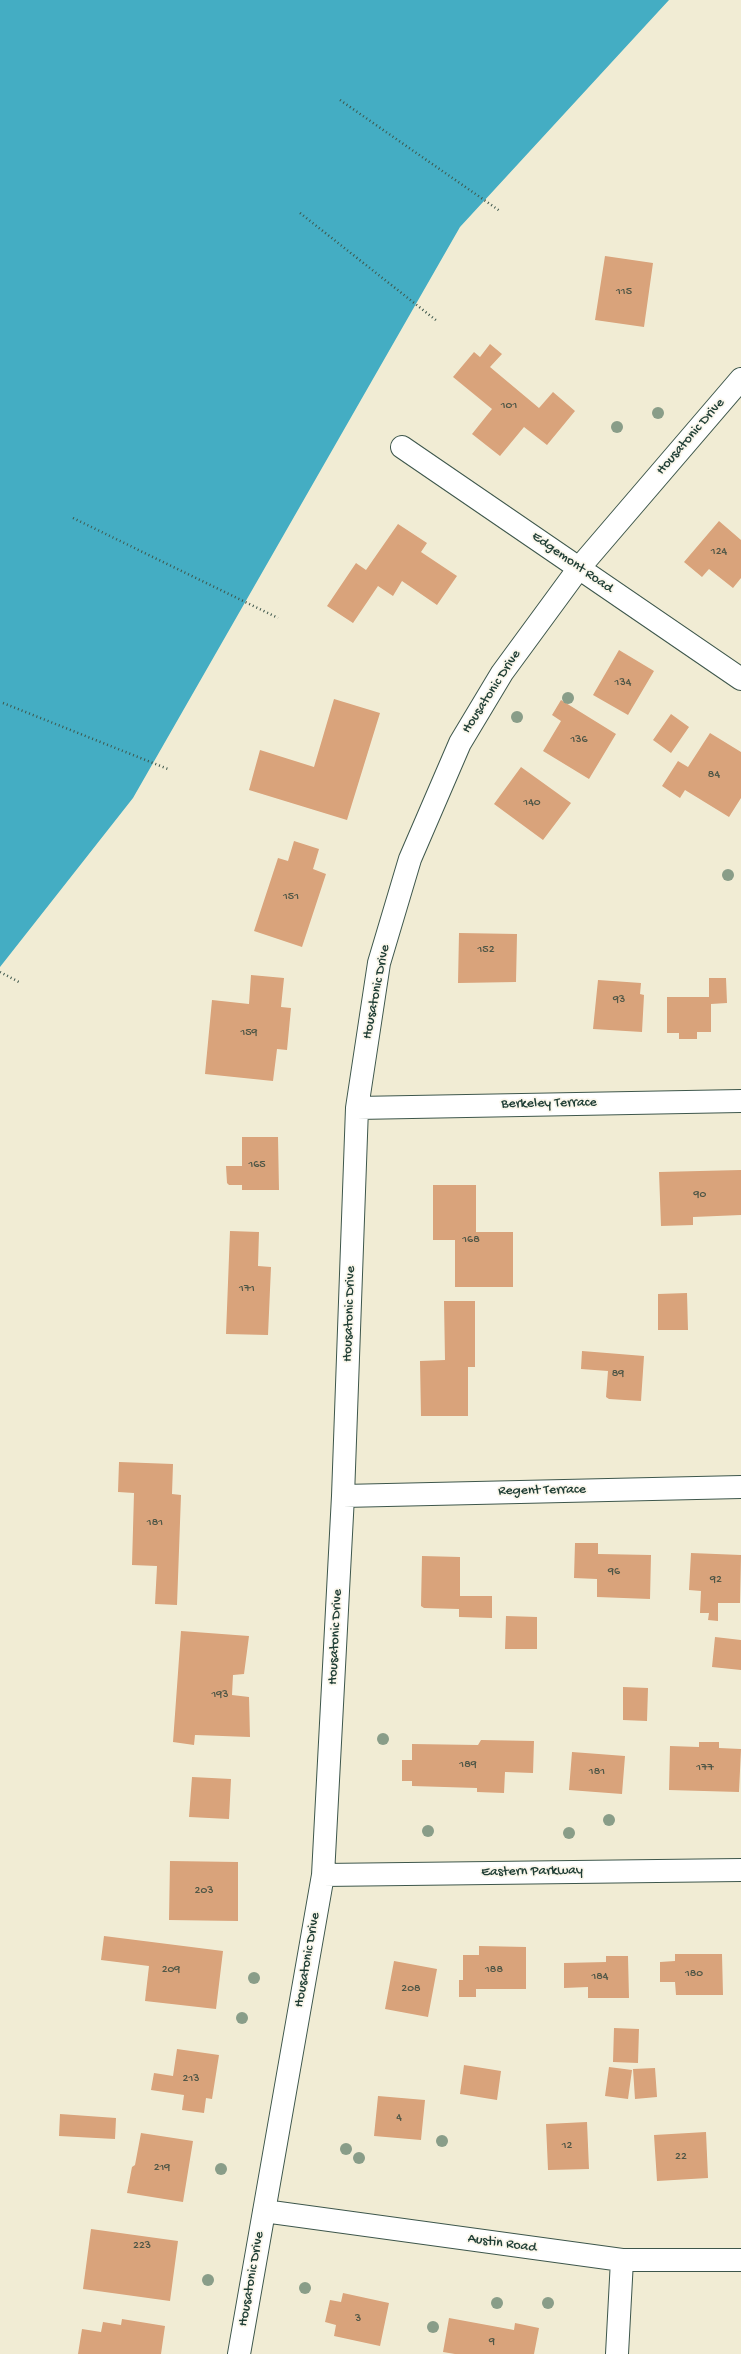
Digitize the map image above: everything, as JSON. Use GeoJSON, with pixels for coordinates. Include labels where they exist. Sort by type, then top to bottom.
{"type":"FeatureCollection","features":[{"type":"Feature","properties":{"kind":"street","name":"Housatonic Drive"},"geometry":{"type":"LineString","coordinates":[[239,2354],[323,1875],[343,1496],[357,1108],[379,963],[410,858],[460,743],[502,673],[579,568],[741,379]]}},
{"type":"Feature","properties":{"kind":"street","name":"Edgemont Road"},"geometry":{"type":"LineString","coordinates":[[402,446],[741,679]]}},
{"type":"Feature","properties":{"kind":"street","name":"Berkeley Terrace"},"geometry":{"type":"LineString","coordinates":[[357,1108],[741,1101]]}},
{"type":"Feature","properties":{"kind":"street","name":"Regent Terrace"},"geometry":{"type":"LineString","coordinates":[[343,1496],[741,1487]]}},
{"type":"Feature","properties":{"kind":"street","name":"Eastern Parkway"},"geometry":{"type":"LineString","coordinates":[[323,1875],[741,1870]]}},
{"type":"Feature","properties":{"kind":"street","name":"Austin Road"},"geometry":{"type":"LineString","coordinates":[[264,2211],[622,2260],[741,2260]]}},
{"type":"Feature","properties":{"kind":"street"},"geometry":{"type":"LineString","coordinates":[[616,2354],[622,2260]]}},
{"type":"Feature","properties":{"kind":"path"},"geometry":{"type":"LineString","coordinates":[[340,100],[500,211]]}},
{"type":"Feature","properties":{"kind":"path"},"geometry":{"type":"LineString","coordinates":[[300,213],[437,321]]}},
{"type":"Feature","properties":{"kind":"path"},"geometry":{"type":"LineString","coordinates":[[74,518],[278,618]]}},
{"type":"Feature","properties":{"kind":"path"},"geometry":{"type":"LineString","coordinates":[[3,703],[168,769]]}},
{"type":"Feature","properties":{"kind":"path"},"geometry":{"type":"LineString","coordinates":[[0,972],[19,982]]}},
{"type":"Feature","properties":{"kind":"water"},"geometry":{"type":"Polygon","coordinates":[[[0,0],[669,0],[460,227],[133,798],[0,967],[0,0]]]}},
{"type":"Feature","properties":{"kind":"building"},"geometry":{"type":"Polygon","coordinates":[[[605,256],[653,263],[644,327],[595,320],[605,256]]]}},
{"type":"Feature","properties":{"kind":"building"},"geometry":{"type":"Polygon","coordinates":[[[490,344],[502,354],[490,367],[539,408],[553,392],[575,411],[547,445],[524,427],[500,456],[472,434],[492,409],[453,377],[474,352],[480,357],[490,344]]]}},
{"type":"Feature","properties":{"kind":"building"},"geometry":{"type":"Polygon","coordinates":[[[719,521],[741,540],[741,578],[733,588],[709,569],[702,577],[684,562],[719,521]]]}},
{"type":"Feature","properties":{"kind":"building"},"geometry":{"type":"Polygon","coordinates":[[[398,524],[427,543],[421,552],[457,576],[437,605],[402,581],[393,596],[378,586],[353,623],[327,606],[356,563],[366,570],[398,524]]]}},
{"type":"Feature","properties":{"kind":"building"},"geometry":{"type":"Polygon","coordinates":[[[619,650],[654,671],[628,715],[593,695],[619,650]]]}},
{"type":"Feature","properties":{"kind":"building"},"geometry":{"type":"Polygon","coordinates":[[[334,699],[380,713],[347,820],[249,790],[260,750],[314,767],[334,699]]]}},
{"type":"Feature","properties":{"kind":"building"},"geometry":{"type":"Polygon","coordinates":[[[561,700],[616,734],[589,779],[543,751],[561,721],[552,715],[561,700]]]}},
{"type":"Feature","properties":{"kind":"building"},"geometry":{"type":"Polygon","coordinates":[[[671,714],[689,727],[671,753],[653,740],[671,714]]]}},
{"type":"Feature","properties":{"kind":"building"},"geometry":{"type":"Polygon","coordinates":[[[710,733],[741,752],[741,798],[729,817],[685,790],[680,798],[662,786],[678,761],[688,767],[710,733]]]}},
{"type":"Feature","properties":{"kind":"building"},"geometry":{"type":"Polygon","coordinates":[[[521,767],[571,803],[543,840],[494,804],[521,767]]]}},
{"type":"Feature","properties":{"kind":"building"},"geometry":{"type":"Polygon","coordinates":[[[294,841],[319,849],[313,869],[326,874],[302,947],[254,931],[278,858],[288,861],[294,841]]]}},
{"type":"Feature","properties":{"kind":"building"},"geometry":{"type":"Polygon","coordinates":[[[459,933],[517,934],[516,982],[458,983],[459,933]]]}},
{"type":"Feature","properties":{"kind":"building"},"geometry":{"type":"Polygon","coordinates":[[[251,975],[284,978],[281,1007],[291,1008],[287,1050],[277,1049],[273,1081],[205,1074],[212,1000],[249,1004],[251,975]]]}},
{"type":"Feature","properties":{"kind":"building"},"geometry":{"type":"Polygon","coordinates":[[[709,978],[726,978],[727,1003],[711,1004],[711,1032],[697,1032],[697,1039],[679,1039],[679,1033],[667,1033],[667,997],[709,997],[709,978]]]}},
{"type":"Feature","properties":{"kind":"building"},"geometry":{"type":"Polygon","coordinates":[[[598,980],[641,983],[640,994],[644,995],[642,1032],[593,1029],[598,980]]]}},
{"type":"Feature","properties":{"kind":"building"},"geometry":{"type":"Polygon","coordinates":[[[242,1137],[278,1137],[279,1190],[242,1190],[242,1185],[229,1185],[227,1183],[226,1166],[242,1166],[242,1137]]]}},
{"type":"Feature","properties":{"kind":"building"},"geometry":{"type":"Polygon","coordinates":[[[741,1170],[741,1215],[693,1217],[693,1225],[661,1226],[659,1172],[741,1170]]]}},
{"type":"Feature","properties":{"kind":"building"},"geometry":{"type":"Polygon","coordinates":[[[433,1185],[476,1185],[476,1232],[513,1232],[513,1287],[455,1287],[455,1240],[433,1240],[433,1185]]]}},
{"type":"Feature","properties":{"kind":"building"},"geometry":{"type":"Polygon","coordinates":[[[230,1231],[259,1232],[258,1266],[271,1267],[268,1335],[226,1334],[230,1231]]]}},
{"type":"Feature","properties":{"kind":"building"},"geometry":{"type":"Polygon","coordinates":[[[687,1293],[688,1330],[658,1330],[658,1294],[687,1293]]]}},
{"type":"Feature","properties":{"kind":"building"},"geometry":{"type":"Polygon","coordinates":[[[444,1301],[475,1301],[475,1367],[468,1367],[468,1416],[421,1416],[420,1361],[445,1360],[444,1301]]]}},
{"type":"Feature","properties":{"kind":"building"},"geometry":{"type":"Polygon","coordinates":[[[582,1351],[644,1356],[641,1401],[609,1399],[606,1397],[608,1371],[581,1369],[582,1351]]]}},
{"type":"Feature","properties":{"kind":"building"},"geometry":{"type":"Polygon","coordinates":[[[119,1462],[173,1464],[172,1494],[181,1495],[177,1605],[155,1604],[157,1566],[132,1565],[134,1493],[118,1492],[119,1462]]]}},
{"type":"Feature","properties":{"kind":"building"},"geometry":{"type":"Polygon","coordinates":[[[575,1543],[598,1543],[598,1554],[651,1555],[650,1599],[597,1597],[597,1579],[574,1578],[575,1543]]]}},
{"type":"Feature","properties":{"kind":"building"},"geometry":{"type":"Polygon","coordinates":[[[691,1553],[741,1555],[740,1603],[718,1603],[718,1621],[708,1620],[709,1613],[700,1613],[701,1591],[689,1590],[691,1553]]]}},
{"type":"Feature","properties":{"kind":"building"},"geometry":{"type":"Polygon","coordinates":[[[422,1556],[460,1557],[460,1596],[492,1596],[492,1618],[459,1617],[459,1609],[424,1608],[421,1606],[422,1556]]]}},
{"type":"Feature","properties":{"kind":"building"},"geometry":{"type":"Polygon","coordinates":[[[506,1616],[537,1617],[537,1649],[505,1649],[506,1616]]]}},
{"type":"Feature","properties":{"kind":"building"},"geometry":{"type":"Polygon","coordinates":[[[181,1631],[249,1636],[244,1674],[233,1675],[232,1695],[249,1697],[250,1737],[195,1735],[194,1745],[173,1742],[181,1631]]]}},
{"type":"Feature","properties":{"kind":"building"},"geometry":{"type":"Polygon","coordinates":[[[715,1637],[741,1640],[741,1670],[712,1667],[715,1637]]]}},
{"type":"Feature","properties":{"kind":"building"},"geometry":{"type":"Polygon","coordinates":[[[623,1687],[648,1688],[647,1721],[623,1720],[623,1687]]]}},
{"type":"Feature","properties":{"kind":"building"},"geometry":{"type":"Polygon","coordinates":[[[481,1740],[534,1741],[533,1773],[505,1772],[504,1793],[477,1792],[477,1788],[412,1786],[412,1781],[402,1781],[402,1760],[412,1760],[412,1744],[478,1745],[481,1740]]]}},
{"type":"Feature","properties":{"kind":"building"},"geometry":{"type":"Polygon","coordinates":[[[699,1742],[719,1742],[719,1748],[741,1749],[739,1792],[669,1790],[670,1746],[699,1747],[699,1742]]]}},
{"type":"Feature","properties":{"kind":"building"},"geometry":{"type":"Polygon","coordinates":[[[572,1752],[625,1756],[622,1794],[569,1790],[572,1752]]]}},
{"type":"Feature","properties":{"kind":"building"},"geometry":{"type":"Polygon","coordinates":[[[192,1777],[231,1779],[229,1819],[189,1817],[192,1777]]]}},
{"type":"Feature","properties":{"kind":"building"},"geometry":{"type":"Polygon","coordinates":[[[170,1861],[238,1862],[238,1921],[169,1920],[170,1861]]]}},
{"type":"Feature","properties":{"kind":"building"},"geometry":{"type":"Polygon","coordinates":[[[104,1936],[223,1951],[216,2009],[145,2001],[149,1966],[101,1960],[104,1936]]]}},
{"type":"Feature","properties":{"kind":"building"},"geometry":{"type":"Polygon","coordinates":[[[479,1946],[526,1947],[526,1989],[476,1989],[476,1997],[459,1997],[459,1980],[463,1980],[463,1955],[479,1955],[479,1946]]]}},
{"type":"Feature","properties":{"kind":"building"},"geometry":{"type":"Polygon","coordinates":[[[675,1954],[722,1954],[723,1995],[676,1995],[675,1982],[660,1982],[660,1962],[675,1961],[675,1954]]]}},
{"type":"Feature","properties":{"kind":"building"},"geometry":{"type":"Polygon","coordinates":[[[606,1956],[628,1956],[629,1998],[588,1998],[588,1987],[564,1988],[564,1963],[606,1962],[606,1956]]]}},
{"type":"Feature","properties":{"kind":"building"},"geometry":{"type":"Polygon","coordinates":[[[394,1961],[437,1969],[428,2017],[385,2009],[394,1961]]]}},
{"type":"Feature","properties":{"kind":"building"},"geometry":{"type":"Polygon","coordinates":[[[614,2028],[639,2029],[638,2063],[613,2062],[614,2028]]]}},
{"type":"Feature","properties":{"kind":"building"},"geometry":{"type":"Polygon","coordinates":[[[177,2049],[219,2055],[212,2099],[206,2098],[204,2113],[182,2110],[184,2095],[151,2090],[154,2073],[173,2076],[177,2049]]]}},
{"type":"Feature","properties":{"kind":"building"},"geometry":{"type":"Polygon","coordinates":[[[464,2065],[501,2071],[497,2100],[460,2094],[464,2065]]]}},
{"type":"Feature","properties":{"kind":"building"},"geometry":{"type":"Polygon","coordinates":[[[609,2067],[632,2070],[628,2099],[605,2096],[609,2067]]]}},
{"type":"Feature","properties":{"kind":"building"},"geometry":{"type":"Polygon","coordinates":[[[655,2068],[657,2097],[635,2099],[633,2069],[655,2068]]]}},
{"type":"Feature","properties":{"kind":"building"},"geometry":{"type":"Polygon","coordinates":[[[378,2096],[425,2100],[421,2140],[374,2136],[378,2096]]]}},
{"type":"Feature","properties":{"kind":"building"},"geometry":{"type":"Polygon","coordinates":[[[60,2114],[116,2118],[115,2139],[59,2136],[60,2114]]]}},
{"type":"Feature","properties":{"kind":"building"},"geometry":{"type":"Polygon","coordinates":[[[587,2122],[589,2169],[548,2170],[546,2124],[587,2122]]]}},
{"type":"Feature","properties":{"kind":"building"},"geometry":{"type":"Polygon","coordinates":[[[706,2132],[708,2178],[657,2181],[654,2135],[706,2132]]]}},
{"type":"Feature","properties":{"kind":"building"},"geometry":{"type":"Polygon","coordinates":[[[141,2133],[193,2141],[183,2202],[127,2193],[132,2167],[135,2165],[141,2133]]]}},
{"type":"Feature","properties":{"kind":"building"},"geometry":{"type":"Polygon","coordinates":[[[91,2229],[178,2241],[170,2301],[83,2289],[91,2229]]]}},
{"type":"Feature","properties":{"kind":"building"},"geometry":{"type":"Polygon","coordinates":[[[343,2293],[389,2303],[380,2346],[334,2336],[336,2325],[325,2322],[330,2300],[341,2302],[343,2293]]]}},
{"type":"Feature","properties":{"kind":"building"},"geometry":{"type":"Polygon","coordinates":[[[449,2318],[514,2330],[515,2323],[539,2328],[534,2354],[455,2354],[443,2352],[449,2318]]]}},
{"type":"Feature","properties":{"kind":"building"},"geometry":{"type":"Polygon","coordinates":[[[122,2319],[165,2326],[161,2354],[78,2354],[82,2329],[101,2332],[103,2322],[121,2325],[122,2319]]]}}]}
